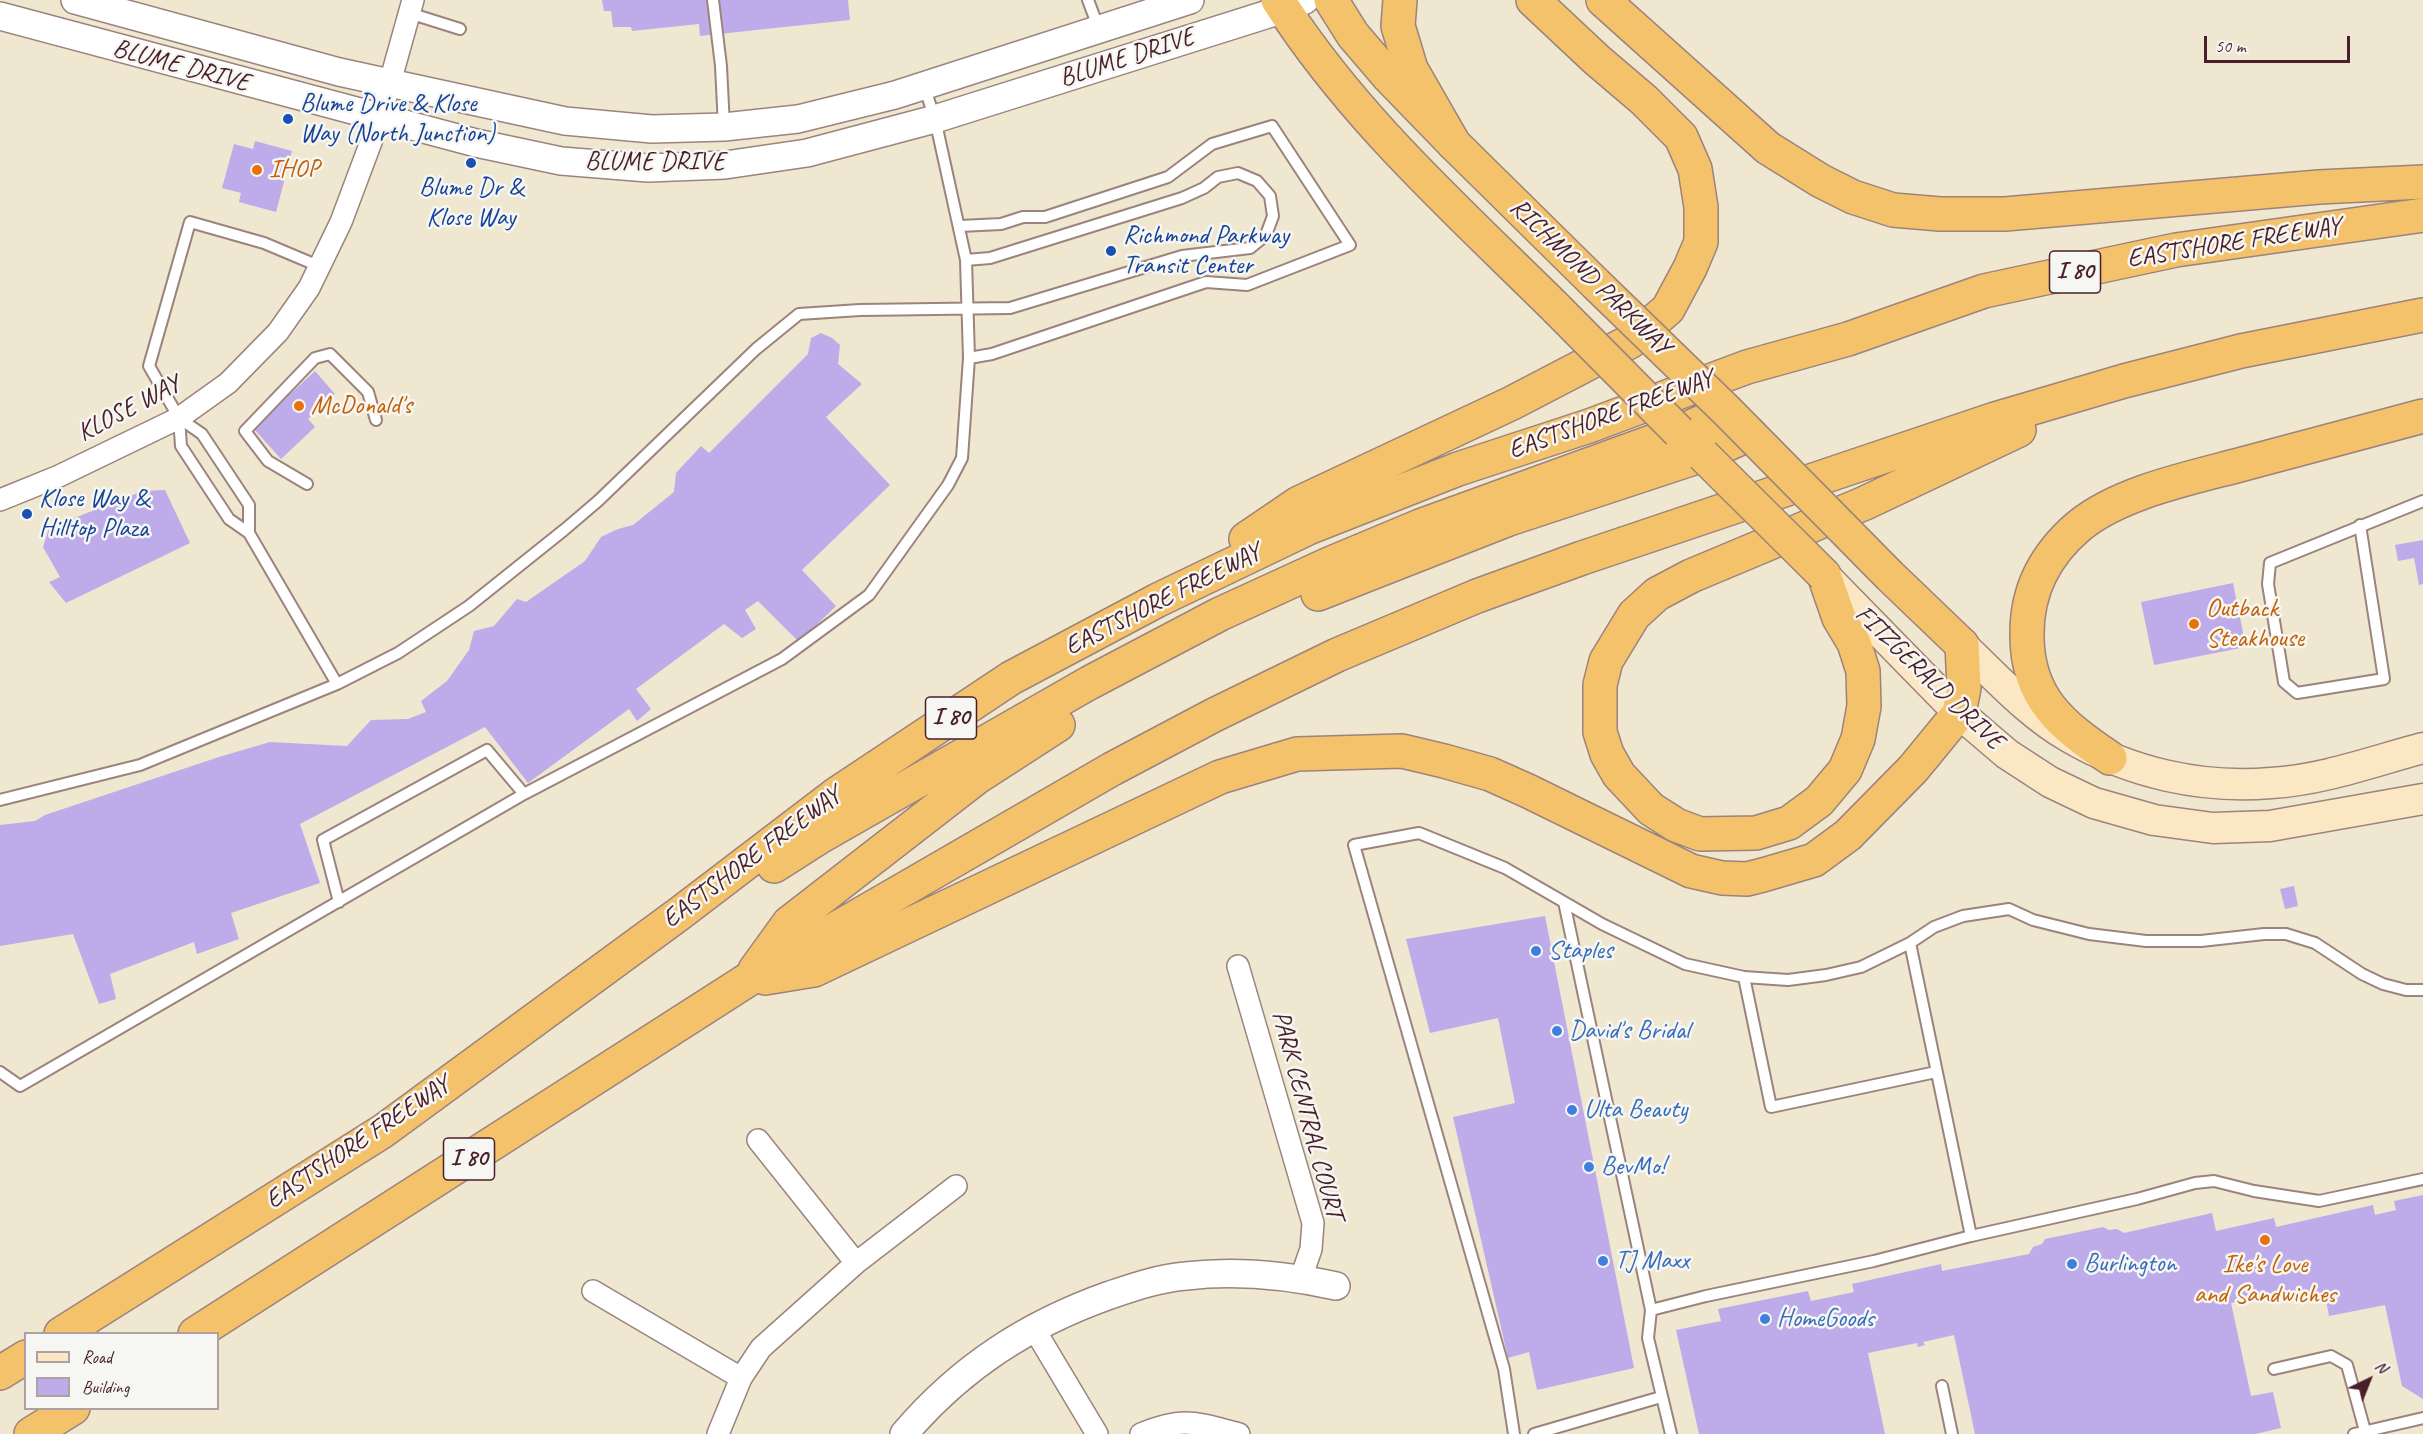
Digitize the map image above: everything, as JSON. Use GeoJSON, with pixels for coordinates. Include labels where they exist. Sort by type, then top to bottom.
{"type":"FeatureCollection","features":[{"type":"Feature","properties":{"kind":"highway","name":"RICHMOND PARKWAY"},"geometry":{"type":"LineString","coordinates":[[1331,0],[1353,35],[1389,77],[1454,144],[1962,645]]}},
{"type":"Feature","properties":{"kind":"highway"},"geometry":{"type":"LineString","coordinates":[[1400,0],[1398,26],[1411,69],[1454,144]]}},
{"type":"Feature","properties":{"kind":"highway"},"geometry":{"type":"LineString","coordinates":[[1158,600],[1299,503],[1512,403],[1631,341],[1668,309],[1701,242],[1701,207],[1695,169],[1681,137],[1644,100],[1533,0]]}},
{"type":"Feature","properties":{"kind":"highway"},"geometry":{"type":"LineString","coordinates":[[1603,0],[1768,148],[1821,181],[1853,197],[1893,210],[1940,214],[2005,214],[2319,187],[2423,182]]}},
{"type":"Feature","properties":{"kind":"highway","name":"RICHMOND PARKWAY"},"geometry":{"type":"LineString","coordinates":[[1289,3],[1319,61],[1357,107],[1412,166],[1824,575]]}},
{"type":"Feature","properties":{"kind":"highway","name":"EASTSHORE FREEWAY"},"geometry":{"type":"LineString","coordinates":[[65,1332],[382,1131],[679,914],[835,795],[1011,678],[1158,600],[1308,528],[1458,469],[1589,426],[1747,367],[1848,339],[1984,291],[2176,250],[2423,215]]}},
{"type":"Feature","properties":{"kind":"highway","name":"I 80"},"geometry":{"type":"LineString","coordinates":[[198,1332],[746,981],[1112,770],[1214,715],[1337,655],[1477,596],[1582,558],[1995,419],[2124,381],[2241,351],[2423,315]]}},
{"type":"Feature","properties":{"kind":"highway"},"geometry":{"type":"LineString","coordinates":[[1824,575],[1839,618],[1854,643],[1863,671],[1864,706],[1858,739],[1845,770],[1820,801],[1789,824],[1756,833],[1700,834],[1676,825],[1651,809],[1619,775],[1608,754],[1600,732],[1599,707],[1600,685],[1606,662],[1635,615],[1657,594],[1691,576],[1865,502],[2124,381]]}},
{"type":"Feature","properties":{"kind":"highway"},"geometry":{"type":"LineString","coordinates":[[746,981],[789,923],[976,778],[1042,734],[1104,698],[1236,631],[1503,508],[1727,411]]}},
{"type":"Feature","properties":{"kind":"highway"},"geometry":{"type":"LineString","coordinates":[[2110,758],[2075,734],[2043,701],[2033,676],[2027,647],[2029,602],[2039,574],[2055,550],[2079,526],[2104,509],[2161,486],[2423,416]]}},
{"type":"Feature","properties":{"kind":"highway"},"geometry":{"type":"LineString","coordinates":[[382,1131],[818,838],[1089,683],[1220,614],[1329,564],[1503,508],[1703,455],[1750,434]]}},
{"type":"Feature","properties":{"kind":"highway"},"geometry":{"type":"LineString","coordinates":[[746,981],[814,970],[1220,777],[1297,754],[1402,752],[1444,761],[1490,774],[1528,791],[1691,872],[1722,878],[1747,879],[1763,875],[1814,860],[1848,835],[1912,769],[1959,713],[1964,688],[1962,645]]}},
{"type":"Feature","properties":{"kind":"highway"},"geometry":{"type":"LineString","coordinates":[[0,1373],[24,1358]]}},
{"type":"Feature","properties":{"kind":"highway"},"geometry":{"type":"LineString","coordinates":[[31,1434],[70,1410]]}},
{"type":"Feature","properties":{"kind":"main road","name":"FITZGERALD DRIVE"},"geometry":{"type":"LineString","coordinates":[[1824,575],[1959,713],[2007,754],[2050,782],[2094,803],[2154,820],[2213,828],[2270,826],[2423,799]]}},
{"type":"Feature","properties":{"kind":"main road","name":"FITZGERALD DRIVE"},"geometry":{"type":"LineString","coordinates":[[1962,645],[2034,712],[2068,737],[2110,758],[2160,774],[2210,784],[2273,783],[2329,774],[2423,748]]}},
{"type":"Feature","properties":{"kind":"street","name":"BLUME DRIVE"},"geometry":{"type":"LineString","coordinates":[[75,0],[339,72],[565,122],[652,129],[724,127],[798,118],[924,86],[1190,0]]}},
{"type":"Feature","properties":{"kind":"street","name":"BLUME DRIVE"},"geometry":{"type":"LineString","coordinates":[[0,16],[469,142],[561,161],[648,168],[725,165],[807,153],[935,120],[1289,3]]}},
{"type":"Feature","properties":{"kind":"street","name":"KLOSE WAY"},"geometry":{"type":"LineString","coordinates":[[0,500],[59,476],[179,418],[228,382],[278,332],[321,267],[356,184],[380,118],[411,7]]}},
{"type":"Feature","properties":{"kind":"street","name":"PARK CENTRAL COURT"},"geometry":{"type":"LineString","coordinates":[[1238,966],[1313,1224],[1311,1249],[1301,1278]]}},
{"type":"Feature","properties":{"kind":"street"},"geometry":{"type":"LineString","coordinates":[[758,1140],[856,1263]]}},
{"type":"Feature","properties":{"kind":"street"},"geometry":{"type":"LineString","coordinates":[[718,1434],[741,1378],[761,1348],[856,1263],[956,1186]]}},
{"type":"Feature","properties":{"kind":"street"},"geometry":{"type":"LineString","coordinates":[[904,1434],[947,1387],[991,1354],[1033,1327],[1081,1305],[1123,1290],[1183,1276],[1234,1273],[1301,1278],[1335,1286]]}},
{"type":"Feature","properties":{"kind":"street"},"geometry":{"type":"LineString","coordinates":[[593,1291],[741,1378]]}},
{"type":"Feature","properties":{"kind":"street"},"geometry":{"type":"LineString","coordinates":[[1033,1327],[1097,1434]]}},
{"type":"Feature","properties":{"kind":"street"},"geometry":{"type":"LineString","coordinates":[[1141,1434],[1166,1424],[1182,1422],[1239,1434]]}},
{"type":"Feature","properties":{"kind":"lane"},"geometry":{"type":"LineString","coordinates":[[713,0],[721,66],[724,127]]}},
{"type":"Feature","properties":{"kind":"lane"},"geometry":{"type":"LineString","coordinates":[[1088,0],[1099,29]]}},
{"type":"Feature","properties":{"kind":"lane"},"geometry":{"type":"LineString","coordinates":[[411,7],[460,29]]}},
{"type":"Feature","properties":{"kind":"lane"},"geometry":{"type":"LineString","coordinates":[[0,1072],[20,1086],[524,794],[782,659],[869,595],[948,485],[962,458],[969,358],[966,260],[935,120],[924,86]]}},
{"type":"Feature","properties":{"kind":"lane"},"geometry":{"type":"LineString","coordinates":[[960,226],[1000,224],[1023,217],[1045,217],[1168,177],[1212,144],[1272,126],[1350,245],[1247,285],[1206,282],[992,354],[969,358]]}},
{"type":"Feature","properties":{"kind":"lane"},"geometry":{"type":"LineString","coordinates":[[0,800],[140,765],[337,684],[398,653],[444,624],[564,530],[598,501],[756,349],[799,314],[860,309],[1010,308],[1182,256],[1250,248],[1266,235],[1274,216],[1270,196],[1257,181],[1238,173],[1218,177],[1204,188],[1182,198],[990,258],[966,260]]}},
{"type":"Feature","properties":{"kind":"lane"},"geometry":{"type":"LineString","coordinates":[[249,533],[249,505],[202,434],[179,418],[149,366],[190,222],[264,243],[321,267]]}},
{"type":"Feature","properties":{"kind":"lane"},"geometry":{"type":"LineString","coordinates":[[307,484],[267,461],[245,431],[315,358],[330,354],[368,392],[376,420]]}},
{"type":"Feature","properties":{"kind":"lane"},"geometry":{"type":"LineString","coordinates":[[179,418],[181,446],[229,519],[249,533],[337,684]]}},
{"type":"Feature","properties":{"kind":"lane"},"geometry":{"type":"LineString","coordinates":[[2360,525],[2385,680],[2297,693],[2284,682],[2268,584],[2270,563],[2360,525],[2423,501]]}},
{"type":"Feature","properties":{"kind":"lane"},"geometry":{"type":"LineString","coordinates":[[339,902],[323,840],[487,750],[524,794]]}},
{"type":"Feature","properties":{"kind":"lane"},"geometry":{"type":"LineString","coordinates":[[1514,1434],[1504,1369],[1354,845],[1419,834],[1505,868],[1602,924],[1685,964],[1744,977],[1788,980],[1861,967],[1910,943],[1934,927],[1963,916],[2009,909],[2033,920],[2089,934],[2146,940],[2201,941],[2264,934],[2286,934],[2315,943],[2362,974],[2383,984],[2406,990],[2423,990]]}},
{"type":"Feature","properties":{"kind":"lane"},"geometry":{"type":"LineString","coordinates":[[1564,902],[1651,1310],[1648,1338],[1671,1434]]}},
{"type":"Feature","properties":{"kind":"lane"},"geometry":{"type":"LineString","coordinates":[[1910,943],[1971,1236]]}},
{"type":"Feature","properties":{"kind":"lane"},"geometry":{"type":"LineString","coordinates":[[1744,977],[1772,1107],[1936,1072]]}},
{"type":"Feature","properties":{"kind":"lane"},"geometry":{"type":"LineString","coordinates":[[1651,1310],[1706,1296],[1874,1261],[1971,1236],[2137,1199],[2195,1183],[2214,1181],[2254,1191],[2319,1201],[2423,1179]]}},
{"type":"Feature","properties":{"kind":"lane"},"geometry":{"type":"LineString","coordinates":[[2274,1369],[2331,1356],[2347,1365],[2360,1433],[2423,1418]]}},
{"type":"Feature","properties":{"kind":"lane"},"geometry":{"type":"LineString","coordinates":[[1942,1386],[1952,1434]]}},
{"type":"Feature","properties":{"kind":"lane"},"geometry":{"type":"LineString","coordinates":[[1534,1434],[1661,1397]]}},
{"type":"Feature","properties":{"kind":"building"},"geometry":{"type":"Polygon","coordinates":[[[602,0],[848,0],[850,20],[700,36],[699,24],[632,31],[631,27],[613,27],[611,11],[604,11],[602,0]]]}},
{"type":"Feature","properties":{"kind":"building","name":"IHOP"},"geometry":{"type":"Polygon","coordinates":[[[255,141],[292,151],[276,212],[239,202],[241,193],[222,188],[234,144],[253,149],[255,141]]]}},
{"type":"Feature","properties":{"kind":"building"},"geometry":{"type":"Polygon","coordinates":[[[821,333],[840,345],[838,364],[862,384],[826,417],[890,485],[802,570],[836,606],[799,642],[758,601],[745,610],[756,629],[742,638],[724,624],[636,689],[651,709],[637,721],[629,709],[528,783],[485,727],[300,824],[320,883],[231,913],[239,939],[197,954],[194,942],[110,974],[116,999],[99,1004],[73,934],[0,946],[0,825],[35,821],[45,815],[270,742],[347,746],[371,720],[408,719],[426,712],[421,701],[447,681],[469,650],[474,631],[494,626],[517,599],[526,602],[585,561],[601,537],[633,525],[674,492],[676,473],[701,446],[709,453],[808,354],[811,338],[821,333]]]}},
{"type":"Feature","properties":{"kind":"building","name":"McDonald's"},"geometry":{"type":"Polygon","coordinates":[[[315,371],[335,394],[308,419],[315,427],[281,459],[253,428],[315,371]]]}},
{"type":"Feature","properties":{"kind":"building"},"geometry":{"type":"Polygon","coordinates":[[[165,490],[190,543],[66,603],[49,582],[60,577],[43,547],[49,528],[143,491],[165,490]]]}},
{"type":"Feature","properties":{"kind":"building"},"geometry":{"type":"Polygon","coordinates":[[[2423,540],[2423,584],[2419,585],[2414,558],[2398,561],[2395,545],[2423,540]]]}},
{"type":"Feature","properties":{"kind":"building","name":"Outback Steakhouse"},"geometry":{"type":"Polygon","coordinates":[[[2233,583],[2246,647],[2154,665],[2141,602],[2233,583]]]}},
{"type":"Feature","properties":{"kind":"building"},"geometry":{"type":"Polygon","coordinates":[[[2294,886],[2298,906],[2285,909],[2280,889],[2294,886]]]}},
{"type":"Feature","properties":{"kind":"building"},"geometry":{"type":"Polygon","coordinates":[[[1545,916],[1634,1368],[1537,1390],[1529,1352],[1508,1358],[1453,1117],[1515,1103],[1498,1018],[1430,1033],[1406,939],[1545,916]]]}},
{"type":"Feature","properties":{"kind":"building"},"geometry":{"type":"Polygon","coordinates":[[[2423,1195],[2423,1399],[2402,1386],[2385,1305],[2329,1316],[2325,1295],[2283,1303],[2281,1296],[2266,1299],[2265,1296],[2231,1303],[2251,1396],[2273,1392],[2281,1428],[2255,1434],[1975,1434],[1954,1335],[1923,1342],[1925,1345],[1918,1347],[1917,1343],[1868,1353],[1885,1434],[1699,1434],[1676,1330],[1721,1321],[1718,1309],[1808,1291],[1811,1301],[1854,1292],[1852,1284],[1941,1264],[1942,1271],[2029,1254],[2033,1247],[2042,1244],[2045,1239],[2103,1227],[2109,1230],[2117,1229],[2124,1233],[2212,1213],[2216,1231],[2274,1218],[2276,1227],[2373,1205],[2375,1215],[2396,1210],[2394,1201],[2423,1195]]]}},
{"type":"Feature","properties":{"kind":"place","name":"Blume Drive & Klose Way (North Junction)"},"geometry":{"type":"Point","coordinates":[288,119]}},
{"type":"Feature","properties":{"kind":"place","name":"Blume Dr & Klose Way"},"geometry":{"type":"Point","coordinates":[471,163]}},
{"type":"Feature","properties":{"kind":"place","name":"IHOP"},"geometry":{"type":"Point","coordinates":[257,170]}},
{"type":"Feature","properties":{"kind":"place","name":"Richmond Parkway Transit Center"},"geometry":{"type":"Point","coordinates":[1111,251]}},
{"type":"Feature","properties":{"kind":"place","name":"McDonald's"},"geometry":{"type":"Point","coordinates":[299,406]}},
{"type":"Feature","properties":{"kind":"place","name":"Klose Way & Hilltop Plaza"},"geometry":{"type":"Point","coordinates":[27,514]}},
{"type":"Feature","properties":{"kind":"place","name":"Outback Steakhouse"},"geometry":{"type":"Point","coordinates":[2194,624]}},
{"type":"Feature","properties":{"kind":"place","name":"Staples"},"geometry":{"type":"Point","coordinates":[1536,951]}},
{"type":"Feature","properties":{"kind":"place","name":"David's Bridal"},"geometry":{"type":"Point","coordinates":[1557,1031]}},
{"type":"Feature","properties":{"kind":"place","name":"Ulta Beauty"},"geometry":{"type":"Point","coordinates":[1572,1110]}},
{"type":"Feature","properties":{"kind":"place","name":"BevMo!"},"geometry":{"type":"Point","coordinates":[1589,1167]}},
{"type":"Feature","properties":{"kind":"place","name":"Ike's Love and Sandwiches"},"geometry":{"type":"Point","coordinates":[2265,1240]}},
{"type":"Feature","properties":{"kind":"place","name":"TJ Maxx"},"geometry":{"type":"Point","coordinates":[1603,1261]}},
{"type":"Feature","properties":{"kind":"place","name":"Burlington"},"geometry":{"type":"Point","coordinates":[2072,1264]}},
{"type":"Feature","properties":{"kind":"place","name":"HomeGoods"},"geometry":{"type":"Point","coordinates":[1765,1319]}}]}
